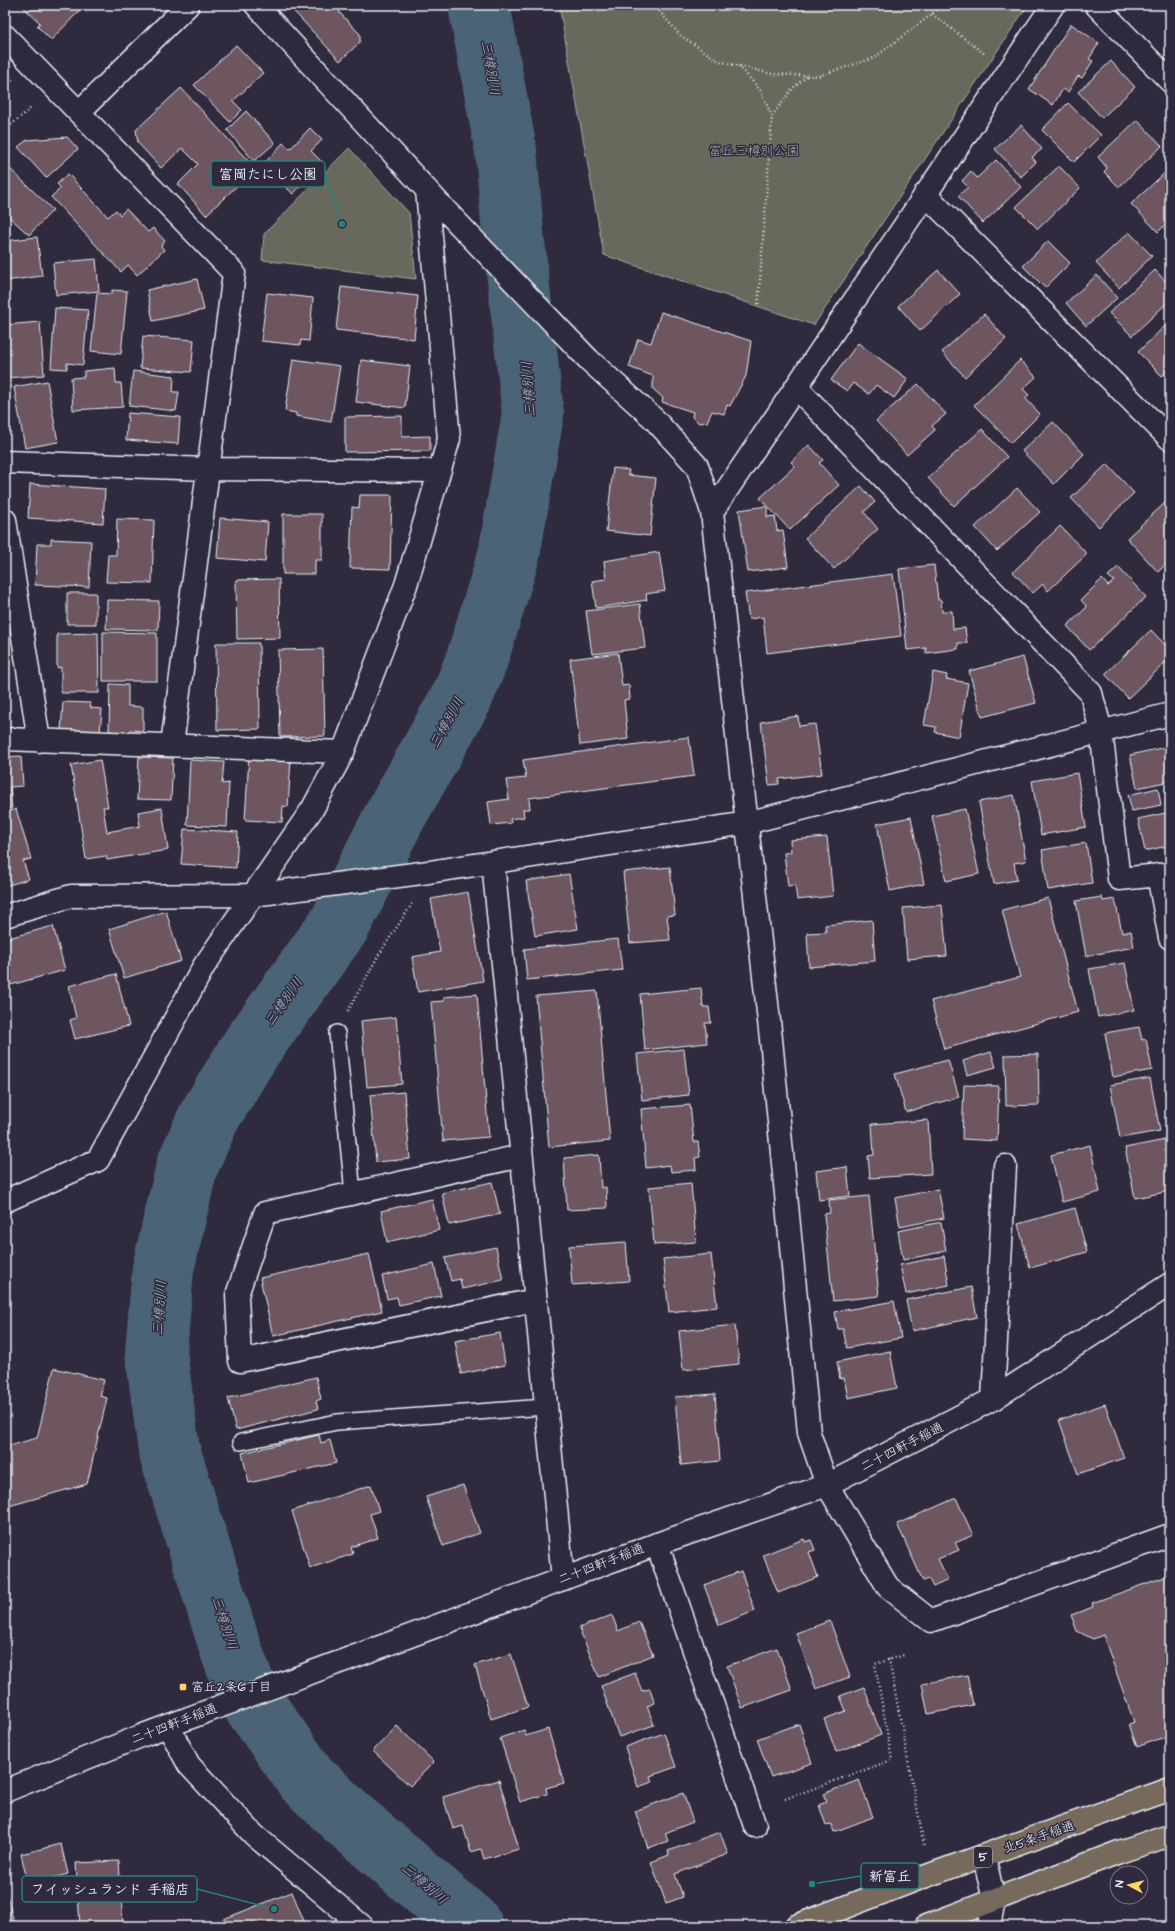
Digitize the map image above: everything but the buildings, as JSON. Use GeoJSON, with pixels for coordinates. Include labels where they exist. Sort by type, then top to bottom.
{"type":"FeatureCollection","features":[{"type":"Feature","properties":{"kind":"highway","name":"北5条手稲通"},"geometry":{"type":"LineString","coordinates":[[796,1926],[984,1856],[1170,1790]]}},
{"type":"Feature","properties":{"kind":"highway"},"geometry":{"type":"LineString","coordinates":[[926,1926],[1119,1852],[1170,1835]]}},
{"type":"Feature","properties":{"kind":"street"},"geometry":{"type":"LineString","coordinates":[[79,112],[188,5]]}},
{"type":"Feature","properties":{"kind":"street"},"geometry":{"type":"LineString","coordinates":[[256,5],[449,214],[589,360],[654,419],[698,466],[712,512],[772,1055],[809,1433],[827,1486],[888,1587],[931,1621],[1170,1535]]}},
{"type":"Feature","properties":{"kind":"street"},"geometry":{"type":"LineString","coordinates":[[712,512],[1053,5]]}},
{"type":"Feature","properties":{"kind":"street"},"geometry":{"type":"LineString","coordinates":[[1096,5],[1170,81]]}},
{"type":"Feature","properties":{"kind":"street"},"geometry":{"type":"LineString","coordinates":[[5,36],[234,273],[172,745]]}},
{"type":"Feature","properties":{"kind":"street"},"geometry":{"type":"LineString","coordinates":[[5,1201],[98,1160],[204,966],[314,808],[342,752],[406,585],[449,439],[427,190]]}},
{"type":"Feature","properties":{"kind":"street"},"geometry":{"type":"LineString","coordinates":[[925,194],[1170,440]]}},
{"type":"Feature","properties":{"kind":"street"},"geometry":{"type":"LineString","coordinates":[[796,387],[1091,694],[1101,731],[1119,879],[1164,875],[1170,938]]}},
{"type":"Feature","properties":{"kind":"street"},"geometry":{"type":"LineString","coordinates":[[5,462],[208,469],[439,471]]}},
{"type":"Feature","properties":{"kind":"street"},"geometry":{"type":"LineString","coordinates":[[5,520],[39,741]]}},
{"type":"Feature","properties":{"kind":"street"},"geometry":{"type":"LineString","coordinates":[[5,916],[71,896],[253,895],[434,871],[747,823],[1170,714]]}},
{"type":"Feature","properties":{"kind":"street"},"geometry":{"type":"LineString","coordinates":[[5,739],[342,752]]}},
{"type":"Feature","properties":{"kind":"street"},"geometry":{"type":"LineString","coordinates":[[493,862],[562,1579]]}},
{"type":"Feature","properties":{"kind":"street"},"geometry":{"type":"LineString","coordinates":[[521,1156],[265,1213],[237,1295],[240,1361],[535,1300]]}},
{"type":"Feature","properties":{"kind":"street"},"geometry":{"type":"LineString","coordinates":[[993,1399],[1005,1166]]}},
{"type":"Feature","properties":{"kind":"street","name":"二十四軒手稲通"},"geometry":{"type":"LineString","coordinates":[[5,1791],[168,1726],[295,1678],[657,1544],[827,1486],[993,1399],[1170,1284]]}},
{"type":"Feature","properties":{"kind":"street"},"geometry":{"type":"LineString","coordinates":[[657,1544],[755,1826]]}},
{"type":"Feature","properties":{"kind":"street"},"geometry":{"type":"LineString","coordinates":[[168,1726],[189,1765],[254,1835],[362,1926]]}},
{"type":"Feature","properties":{"kind":"street"},"geometry":{"type":"LineString","coordinates":[[984,1856],[994,1900],[989,1926]]}},
{"type":"Feature","properties":{"kind":"lane"},"geometry":{"type":"LineString","coordinates":[[337,1033],[353,1194]]}},
{"type":"Feature","properties":{"kind":"lane"},"geometry":{"type":"LineString","coordinates":[[241,1442],[337,1422],[546,1407]]}},
{"type":"Feature","properties":{"kind":"path"},"geometry":{"type":"LineString","coordinates":[[654,5],[680,34],[719,61],[772,74],[818,76],[874,58],[932,14],[940,5]]}},
{"type":"Feature","properties":{"kind":"path"},"geometry":{"type":"LineString","coordinates":[[932,14],[986,55]]}},
{"type":"Feature","properties":{"kind":"path"},"geometry":{"type":"LineString","coordinates":[[738,66],[762,92],[772,117],[758,306]]}},
{"type":"Feature","properties":{"kind":"path"},"geometry":{"type":"LineString","coordinates":[[772,117],[793,88],[808,75]]}},
{"type":"Feature","properties":{"kind":"path"},"geometry":{"type":"LineString","coordinates":[[5,130],[54,87]]}},
{"type":"Feature","properties":{"kind":"path"},"geometry":{"type":"LineString","coordinates":[[337,1033],[378,956],[434,871]]}},
{"type":"Feature","properties":{"kind":"path"},"geometry":{"type":"LineString","coordinates":[[785,1799],[892,1760],[875,1664],[904,1655]]}},
{"type":"Feature","properties":{"kind":"path"},"geometry":{"type":"LineString","coordinates":[[889,1659],[924,1845]]}},
{"type":"Feature","properties":{"kind":"green space","name":"富丘三樽別公園"},"geometry":{"type":"Polygon","coordinates":[[[559,5],[1028,5],[814,325],[604,255],[559,5]]]}},
{"type":"Feature","properties":{"kind":"green space"},"geometry":{"type":"Polygon","coordinates":[[[349,148],[409,213],[416,279],[262,260],[264,234],[349,148]]]}},
{"type":"Feature","properties":{"kind":"waterway","name":"三樽別川"},"geometry":{"type":"LineString","coordinates":[[472,1926],[345,1816],[306,1778],[248,1696],[230,1647],[169,1450],[156,1352],[163,1269],[187,1166],[209,1117],[251,1048],[340,924],[395,816],[462,697],[476,662],[509,555],[533,414],[513,234],[506,151],[479,5]]}},
{"type":"Feature","properties":{"kind":"place","name":"富岡たにし公園"},"geometry":{"type":"Point","coordinates":[342,224]}},
{"type":"Feature","properties":{"kind":"place","name":"富丘2条6丁目"},"geometry":{"type":"Point","coordinates":[183,1687]}},
{"type":"Feature","properties":{"kind":"place","name":"新富丘"},"geometry":{"type":"Point","coordinates":[812,1884]}},
{"type":"Feature","properties":{"kind":"place","name":"フイッシュランド 手稲店"},"geometry":{"type":"Point","coordinates":[274,1909]}}]}
